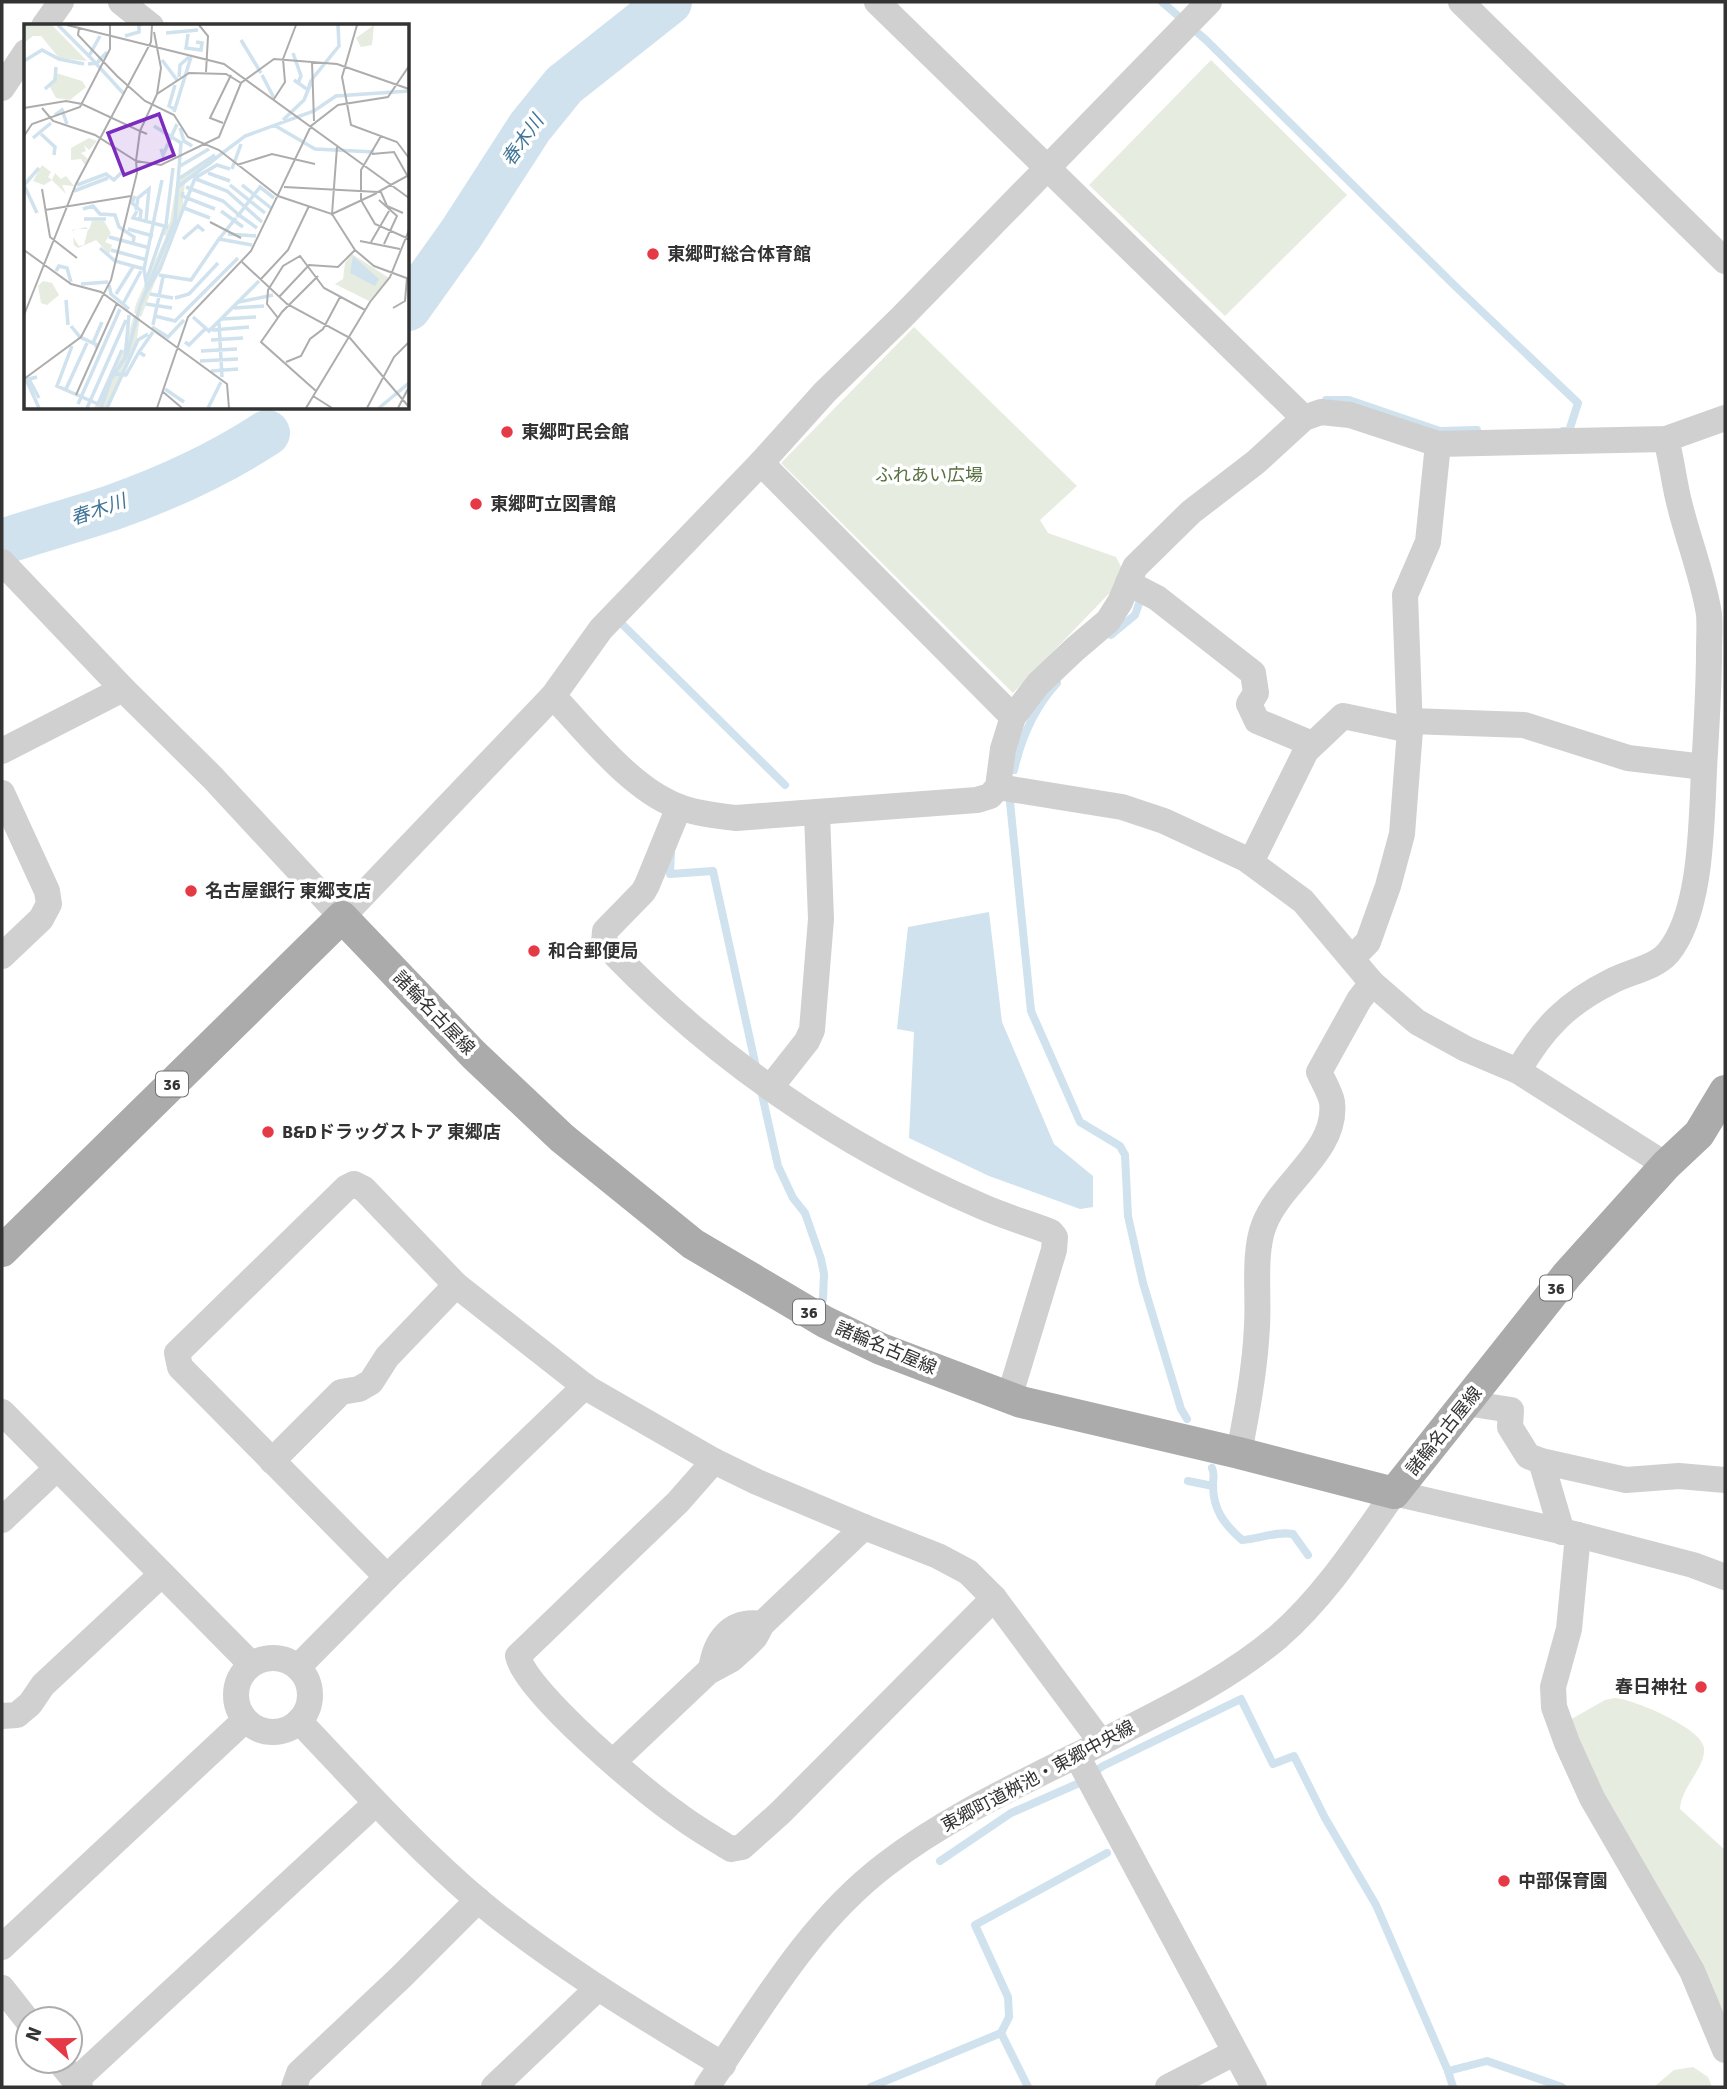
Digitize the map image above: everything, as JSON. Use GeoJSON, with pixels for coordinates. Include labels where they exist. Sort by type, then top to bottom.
{"type":"FeatureCollection","features":[{"type":"Feature","properties":{"kind":"main road","name":"36"},"geometry":{"type":"LineString","coordinates":[[2,1251],[342,917]]}},
{"type":"Feature","properties":{"kind":"main road","name":"諸輪名古屋線"},"geometry":{"type":"LineString","coordinates":[[342,917],[521,1101],[562,1139],[693,1244],[825,1322],[881,1349],[1009,1398],[1394,1493],[1567,1275],[1666,1165],[1699,1134],[1725,1092]]}},
{"type":"Feature","properties":{"kind":"street"},"geometry":{"type":"LineString","coordinates":[[45,24],[61,2]]}},
{"type":"Feature","properties":{"kind":"street"},"geometry":{"type":"LineString","coordinates":[[121,2],[149,24]]}},
{"type":"Feature","properties":{"kind":"street"},"geometry":{"type":"LineString","coordinates":[[877,2],[1304,418]]}},
{"type":"Feature","properties":{"kind":"street"},"geometry":{"type":"LineString","coordinates":[[2,563],[122,689],[213,778],[342,917],[553,696],[601,629],[761,463],[825,392],[901,318],[1209,2]]}},
{"type":"Feature","properties":{"kind":"street"},"geometry":{"type":"LineString","coordinates":[[1461,2],[1725,261]]}},
{"type":"Feature","properties":{"kind":"street"},"geometry":{"type":"LineString","coordinates":[[2,88],[24,55]]}},
{"type":"Feature","properties":{"kind":"street"},"geometry":{"type":"LineString","coordinates":[[553,696],[614,761],[666,801],[679,807],[736,818],[977,800],[990,796],[998,787],[1003,749],[1013,717],[1038,684],[1108,621],[1120,602],[1135,567],[1191,512],[1256,462],[1304,418],[1321,412],[1350,415],[1438,444],[1666,439],[1725,418]]}},
{"type":"Feature","properties":{"kind":"street"},"geometry":{"type":"LineString","coordinates":[[1518,1071],[1535,1041],[1559,1014],[1612,981],[1665,956],[1676,943],[1686,919],[1693,890],[1701,830],[1709,693],[1709,615],[1666,439]]}},
{"type":"Feature","properties":{"kind":"street"},"geometry":{"type":"LineString","coordinates":[[1352,958],[1367,942],[1388,887],[1402,834],[1408,783],[1410,726],[1405,595],[1428,542],[1438,444]]}},
{"type":"Feature","properties":{"kind":"street"},"geometry":{"type":"LineString","coordinates":[[761,463],[1013,717]]}},
{"type":"Feature","properties":{"kind":"street"},"geometry":{"type":"LineString","coordinates":[[1128,583],[1157,598],[1253,673],[1256,693],[1250,704],[1257,721],[1312,744]]}},
{"type":"Feature","properties":{"kind":"street"},"geometry":{"type":"LineString","coordinates":[[2,751],[122,689]]}},
{"type":"Feature","properties":{"kind":"street"},"geometry":{"type":"LineString","coordinates":[[1251,862],[1306,751],[1343,716],[1410,726],[1524,724],[1628,758],[1704,767]]}},
{"type":"Feature","properties":{"kind":"street"},"geometry":{"type":"LineString","coordinates":[[998,787],[1122,807],[1164,821],[1251,862],[1303,901],[1372,983],[1417,1023],[1466,1049],[1518,1071],[1666,1165]]}},
{"type":"Feature","properties":{"kind":"street"},"geometry":{"type":"LineString","coordinates":[[2,793],[47,891],[48,904],[41,919],[2,956]]}},
{"type":"Feature","properties":{"kind":"street"},"geometry":{"type":"LineString","coordinates":[[679,807],[647,885],[605,931],[604,943],[632,973],[712,1045],[770,1088],[861,1147],[907,1172],[983,1207],[1051,1232],[1055,1237],[1054,1250],[1009,1398]]}},
{"type":"Feature","properties":{"kind":"street"},"geometry":{"type":"LineString","coordinates":[[770,1088],[807,1041],[812,1030],[821,919],[817,814]]}},
{"type":"Feature","properties":{"kind":"street"},"geometry":{"type":"LineString","coordinates":[[1239,1453],[1248,1406],[1257,1328],[1259,1257],[1264,1226],[1279,1198],[1316,1152],[1331,1126],[1332,1100],[1319,1072],[1359,1000],[1372,983]]}},
{"type":"Feature","properties":{"kind":"street"},"geometry":{"type":"LineString","coordinates":[[387,1577],[180,1367],[177,1353],[345,1188],[354,1184],[364,1189],[456,1285],[585,1386],[714,1461],[863,1527],[953,1563],[968,1572],[994,1598],[1101,1742]]}},
{"type":"Feature","properties":{"kind":"street"},"geometry":{"type":"LineString","coordinates":[[272,1461],[341,1392],[359,1389],[371,1382],[387,1357],[456,1285]]}},
{"type":"Feature","properties":{"kind":"street"},"geometry":{"type":"LineString","coordinates":[[298,1667],[585,1386]]}},
{"type":"Feature","properties":{"kind":"street"},"geometry":{"type":"LineString","coordinates":[[1466,1403],[1511,1410],[1510,1427],[1528,1456],[1541,1461],[1626,1480],[1679,1476],[1725,1480]]}},
{"type":"Feature","properties":{"kind":"street"},"geometry":{"type":"LineString","coordinates":[[2,1412],[251,1664]]}},
{"type":"Feature","properties":{"kind":"street"},"geometry":{"type":"LineString","coordinates":[[714,1461],[678,1502],[518,1656],[522,1670],[555,1708],[613,1762],[675,1813],[731,1849],[742,1847],[780,1813],[994,1598]]}},
{"type":"Feature","properties":{"kind":"street"},"geometry":{"type":"LineString","coordinates":[[1541,1461],[1570,1533],[1569,1629],[1553,1687],[1554,1707],[1592,1798],[1692,1971],[1725,2050]]}},
{"type":"Feature","properties":{"kind":"street"},"geometry":{"type":"LineString","coordinates":[[2,1520],[57,1469]]}},
{"type":"Feature","properties":{"kind":"street"},"geometry":{"type":"LineString","coordinates":[[1394,1493],[1570,1533],[1693,1565],[1725,1577]]}},
{"type":"Feature","properties":{"kind":"street","name":"東郷町道桝池・東郷中央線"},"geometry":{"type":"LineString","coordinates":[[708,2087],[794,1957],[833,1911],[857,1888],[935,1830],[1180,1702],[1236,1669],[1278,1637],[1343,1566],[1394,1493]]}},
{"type":"Feature","properties":{"kind":"street"},"geometry":{"type":"LineString","coordinates":[[613,1762],[711,1670],[732,1659],[755,1637],[762,1624],[863,1527]]}},
{"type":"Feature","properties":{"kind":"street"},"geometry":{"type":"LineString","coordinates":[[2,1715],[17,1715],[30,1704],[43,1685],[162,1574]]}},
{"type":"Feature","properties":{"kind":"street"},"geometry":{"type":"LineString","coordinates":[[275,1657],[288,1660],[305,1676],[309,1688],[306,1711],[290,1728],[278,1732],[266,1731],[245,1720],[235,1697],[242,1673],[251,1664],[262,1658],[275,1657]]}},
{"type":"Feature","properties":{"kind":"street"},"geometry":{"type":"LineString","coordinates":[[2,1947],[245,1720]]}},
{"type":"Feature","properties":{"kind":"street"},"geometry":{"type":"LineString","coordinates":[[299,1721],[376,1803],[478,1900],[518,1932],[598,1988],[723,2064]]}},
{"type":"Feature","properties":{"kind":"street"},"geometry":{"type":"LineString","coordinates":[[1077,1756],[1254,2087]]}},
{"type":"Feature","properties":{"kind":"street"},"geometry":{"type":"LineString","coordinates":[[72,2076],[376,1803]]}},
{"type":"Feature","properties":{"kind":"street"},"geometry":{"type":"LineString","coordinates":[[294,2087],[299,2073],[478,1900]]}},
{"type":"Feature","properties":{"kind":"street"},"geometry":{"type":"LineString","coordinates":[[2,1988],[15,2005]]}},
{"type":"Feature","properties":{"kind":"street"},"geometry":{"type":"LineString","coordinates":[[494,2087],[598,1988]]}},
{"type":"Feature","properties":{"kind":"street"},"geometry":{"type":"LineString","coordinates":[[1168,2087],[1234,2053]]}},
{"type":"Feature","properties":{"kind":"green space"},"geometry":{"type":"Polygon","coordinates":[[[1211,60],[1347,195],[1225,316],[1089,185],[1211,60]]]}},
{"type":"Feature","properties":{"kind":"green space","name":"ふれあい広場"},"geometry":{"type":"Polygon","coordinates":[[[914,327],[1077,486],[1040,520],[1048,533],[1116,557],[1126,576],[1013,693],[781,463],[914,327]]]}},
{"type":"Feature","properties":{"kind":"green space"},"geometry":{"type":"Polygon","coordinates":[[[1615,1698],[1666,1716],[1692,1732],[1704,1748],[1704,1755],[1684,1793],[1680,1809],[1725,1850],[1725,2028],[1604,1806],[1568,1721],[1605,1700],[1615,1698]]]}},
{"type":"Feature","properties":{"kind":"green space"},"geometry":{"type":"Polygon","coordinates":[[[1693,2067],[1708,2077],[1712,2087],[1654,2087],[1674,2070],[1693,2067]]]}},
{"type":"Feature","properties":{"kind":"water"},"geometry":{"type":"Polygon","coordinates":[[[989,912],[1002,1022],[1054,1144],[1093,1176],[1093,1207],[1080,1209],[989,1176],[909,1138],[914,1032],[897,1029],[908,927],[989,912]]]}},
{"type":"Feature","properties":{"kind":"waterway"},"geometry":{"type":"LineString","coordinates":[[634,2],[645,19]]}},
{"type":"Feature","properties":{"kind":"waterway","name":"春木川"},"geometry":{"type":"LineString","coordinates":[[410,305],[461,234],[530,127],[564,85],[669,2]]}},
{"type":"Feature","properties":{"kind":"waterway"},"geometry":{"type":"LineString","coordinates":[[1162,2],[1206,40],[1454,285],[1578,403],[1569,431],[1563,431]]}},
{"type":"Feature","properties":{"kind":"waterway"},"geometry":{"type":"LineString","coordinates":[[1326,400],[1349,400],[1440,431],[1477,430]]}},
{"type":"Feature","properties":{"kind":"waterway","name":"春木川"},"geometry":{"type":"LineString","coordinates":[[2,542],[151,493],[210,466],[267,433]]}},
{"type":"Feature","properties":{"kind":"waterway"},"geometry":{"type":"LineString","coordinates":[[1111,635],[1135,615],[1141,598]]}},
{"type":"Feature","properties":{"kind":"waterway"},"geometry":{"type":"LineString","coordinates":[[622,624],[785,785]]}},
{"type":"Feature","properties":{"kind":"waterway"},"geometry":{"type":"LineString","coordinates":[[1014,770],[1030,724],[1057,683]]}},
{"type":"Feature","properties":{"kind":"waterway"},"geometry":{"type":"LineString","coordinates":[[1010,802],[1031,1011],[1080,1122],[1120,1146],[1125,1155],[1128,1216],[1143,1283],[1181,1409],[1187,1419]]}},
{"type":"Feature","properties":{"kind":"waterway"},"geometry":{"type":"LineString","coordinates":[[671,852],[670,874],[713,871],[756,1067]]}},
{"type":"Feature","properties":{"kind":"waterway"},"geometry":{"type":"LineString","coordinates":[[761,1090],[778,1166],[793,1198],[805,1213],[821,1259],[824,1274],[823,1299]]}},
{"type":"Feature","properties":{"kind":"waterway"},"geometry":{"type":"LineString","coordinates":[[1212,1468],[1217,1509],[1242,1540],[1293,1534],[1308,1555]]}},
{"type":"Feature","properties":{"kind":"waterway"},"geometry":{"type":"LineString","coordinates":[[1188,1481],[1213,1486]]}},
{"type":"Feature","properties":{"kind":"waterway"},"geometry":{"type":"LineString","coordinates":[[940,1861],[1011,1813],[1077,1784],[1103,1766],[1241,1699],[1273,1764],[1294,1756],[1325,1818],[1376,1905],[1448,2071],[1487,2061],[1562,2087]]}},
{"type":"Feature","properties":{"kind":"waterway"},"geometry":{"type":"LineString","coordinates":[[871,2087],[1001,2033],[1009,2017],[1008,1997],[975,1925],[1107,1853]]}},
{"type":"Feature","properties":{"kind":"waterway"},"geometry":{"type":"LineString","coordinates":[[1001,2033],[1028,2087]]}},
{"type":"Feature","properties":{"kind":"waterway"},"geometry":{"type":"LineString","coordinates":[[1448,2071],[1453,2087]]}},
{"type":"Feature","properties":{"kind":"place","name":"東郷町総合体育館"},"geometry":{"type":"Point","coordinates":[653,254]}},
{"type":"Feature","properties":{"kind":"place","name":"東郷町民会館"},"geometry":{"type":"Point","coordinates":[507,432]}},
{"type":"Feature","properties":{"kind":"place","name":"東郷町立図書館"},"geometry":{"type":"Point","coordinates":[476,504]}},
{"type":"Feature","properties":{"kind":"place","name":"名古屋銀行 東郷支店"},"geometry":{"type":"Point","coordinates":[191,891]}},
{"type":"Feature","properties":{"kind":"place","name":"和合郵便局"},"geometry":{"type":"Point","coordinates":[534,951]}},
{"type":"Feature","properties":{"kind":"place","name":"B&Dドラッグストア 東郷店"},"geometry":{"type":"Point","coordinates":[268,1132]}},
{"type":"Feature","properties":{"kind":"place","name":"春日神社"},"geometry":{"type":"Point","coordinates":[1701,1687]}},
{"type":"Feature","properties":{"kind":"place","name":"中部保育園"},"geometry":{"type":"Point","coordinates":[1504,1881]}}]}
